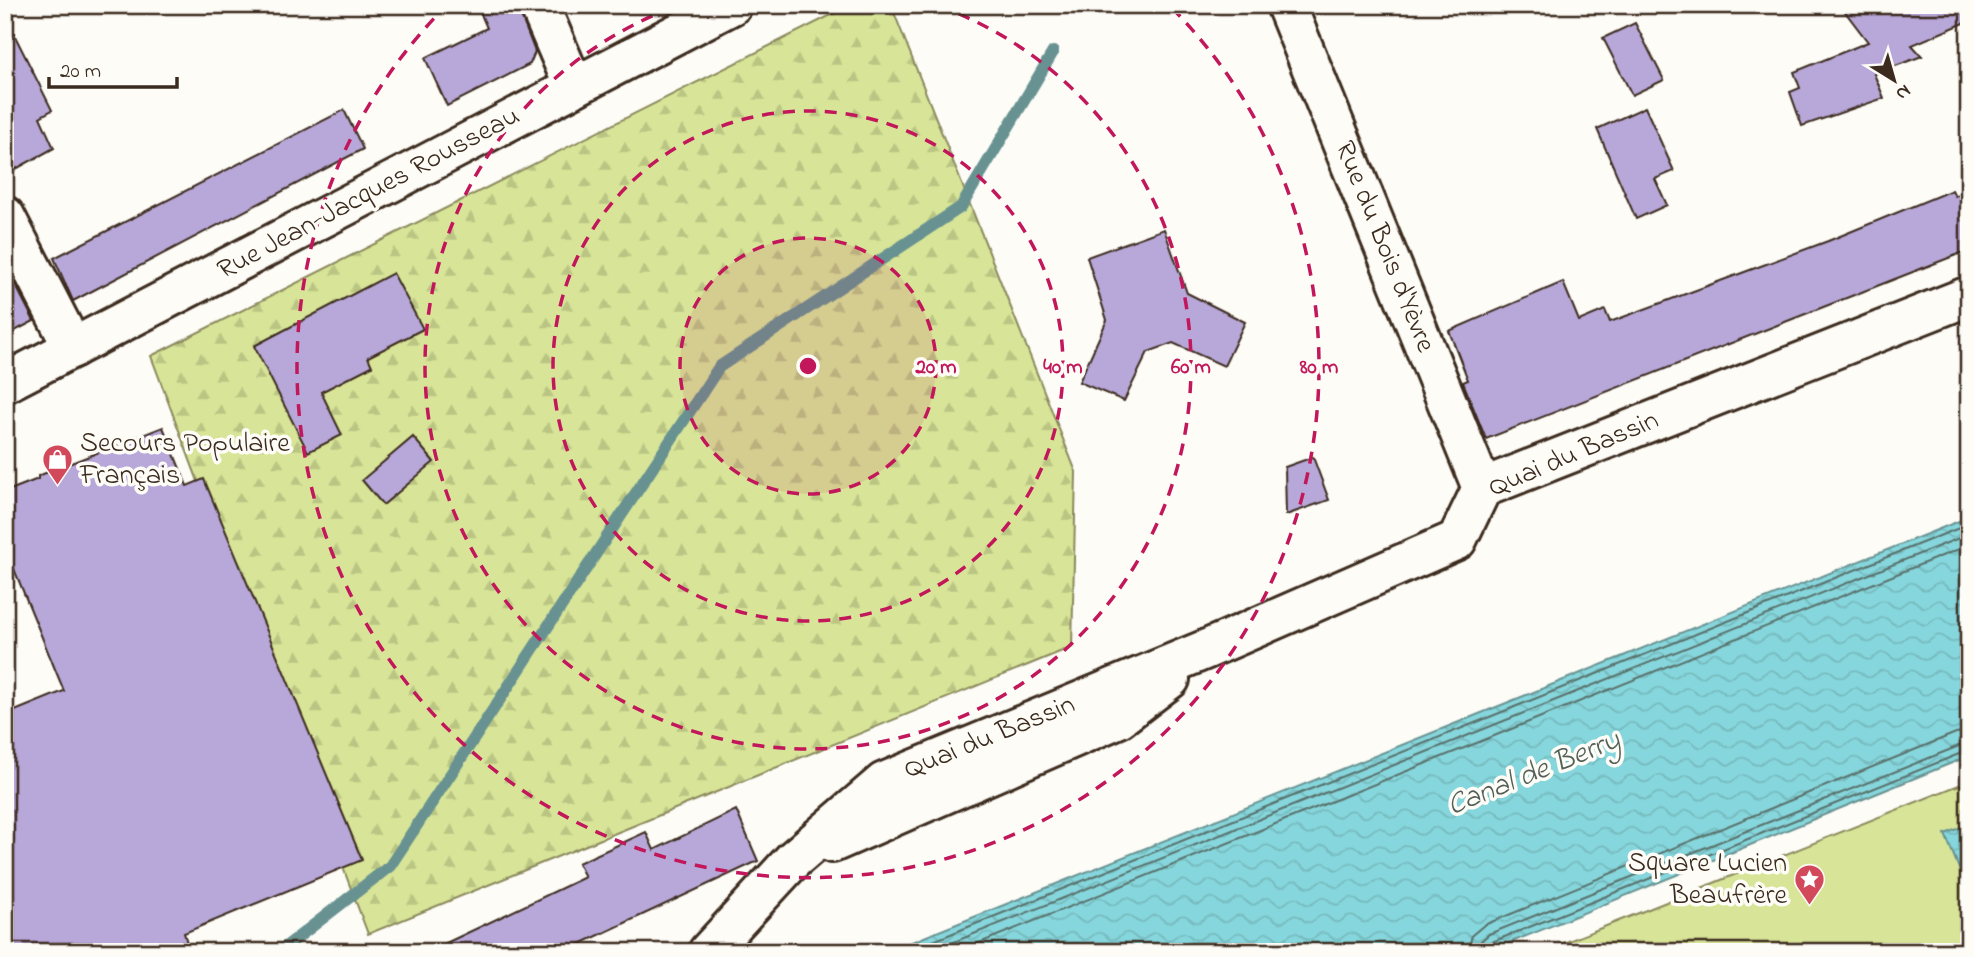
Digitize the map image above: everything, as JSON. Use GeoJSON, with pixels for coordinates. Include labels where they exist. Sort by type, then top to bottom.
{"type":"FeatureCollection","features":[{"type":"Feature","properties":{"kind":"street"},"geometry":{"type":"LineString","coordinates":[[539,5],[574,87]]}},
{"type":"Feature","properties":{"kind":"street","name":"Rue Jean-Jacques Rousseau"},"geometry":{"type":"LineString","coordinates":[[5,383],[732,5]]}},
{"type":"Feature","properties":{"kind":"street","name":"Rue du Bois d'Yèvre"},"geometry":{"type":"LineString","coordinates":[[1286,5],[1482,488]]}},
{"type":"Feature","properties":{"kind":"street"},"geometry":{"type":"LineString","coordinates":[[5,216],[73,348]]}},
{"type":"Feature","properties":{"kind":"street","name":"Quai du Bassin"},"geometry":{"type":"LineString","coordinates":[[708,952],[793,860],[1119,718],[1207,649],[1457,540],[1482,488],[1969,296]]}},
{"type":"Feature","properties":{"kind":"green space"},"geometry":{"type":"Polygon","coordinates":[[[851,5],[891,5],[1076,472],[1072,647],[368,934],[151,356],[851,5]]]}},
{"type":"Feature","properties":{"kind":"green space","name":"Square Lucien Beaufrère"},"geometry":{"type":"Polygon","coordinates":[[[1969,781],[1969,952],[1541,952],[1969,781]]]}},
{"type":"Feature","properties":{"kind":"water","name":"Canal de Berry"},"geometry":{"type":"Polygon","coordinates":[[[1969,517],[1969,756],[1487,952],[887,952],[1969,517]]]}},
{"type":"Feature","properties":{"kind":"water"},"geometry":{"type":"Polygon","coordinates":[[[1969,824],[1969,893],[1945,834],[1969,824]]]}},
{"type":"Feature","properties":{"kind":"building"},"geometry":{"type":"Polygon","coordinates":[[[477,5],[517,5],[535,52],[530,64],[447,106],[425,58],[487,28],[477,5]]]}},
{"type":"Feature","properties":{"kind":"building"},"geometry":{"type":"Polygon","coordinates":[[[1840,5],[1969,5],[1969,21],[1912,45],[1922,56],[1874,74],[1884,98],[1802,126],[1790,92],[1800,88],[1794,72],[1868,42],[1840,5]]]}},
{"type":"Feature","properties":{"kind":"building"},"geometry":{"type":"Polygon","coordinates":[[[5,16],[52,110],[40,117],[54,148],[5,175],[5,16]]]}},
{"type":"Feature","properties":{"kind":"building"},"geometry":{"type":"Polygon","coordinates":[[[1635,23],[1664,80],[1632,95],[1603,38],[1635,23]]]}},
{"type":"Feature","properties":{"kind":"building"},"geometry":{"type":"Polygon","coordinates":[[[1645,107],[1674,171],[1655,179],[1667,205],[1636,219],[1597,129],[1645,107]]]}},
{"type":"Feature","properties":{"kind":"building"},"geometry":{"type":"Polygon","coordinates":[[[344,110],[363,149],[73,301],[54,258],[344,110]]]}},
{"type":"Feature","properties":{"kind":"building"},"geometry":{"type":"Polygon","coordinates":[[[1952,190],[1955,196],[1969,190],[1969,250],[1486,439],[1463,382],[1468,380],[1449,331],[1563,282],[1579,321],[1605,310],[1610,322],[1828,241],[1952,190]]]}},
{"type":"Feature","properties":{"kind":"building"},"geometry":{"type":"Polygon","coordinates":[[[1164,229],[1187,293],[1245,322],[1224,366],[1173,343],[1148,352],[1124,401],[1079,382],[1107,320],[1087,257],[1164,229]]]}},
{"type":"Feature","properties":{"kind":"building"},"geometry":{"type":"Polygon","coordinates":[[[393,273],[423,329],[368,357],[372,366],[321,392],[342,435],[308,452],[254,346],[393,273]]]}},
{"type":"Feature","properties":{"kind":"building"},"geometry":{"type":"Polygon","coordinates":[[[14,282],[34,321],[5,336],[5,286],[14,282]]]}},
{"type":"Feature","properties":{"kind":"building"},"geometry":{"type":"Polygon","coordinates":[[[163,427],[187,486],[204,479],[362,860],[184,933],[190,952],[16,952],[5,926],[5,715],[64,691],[5,547],[5,492],[38,479],[38,476],[163,427]]]}},
{"type":"Feature","properties":{"kind":"building"},"geometry":{"type":"Polygon","coordinates":[[[413,437],[434,462],[383,505],[362,480],[413,437]]]}},
{"type":"Feature","properties":{"kind":"building"},"geometry":{"type":"Polygon","coordinates":[[[1313,457],[1329,500],[1286,515],[1285,467],[1313,457]]]}},
{"type":"Feature","properties":{"kind":"building"},"geometry":{"type":"Polygon","coordinates":[[[736,810],[758,861],[563,952],[427,952],[585,877],[578,863],[646,832],[654,850],[736,810]]]}},
{"type":"Feature","properties":{"kind":"waterway"},"geometry":{"type":"LineString","coordinates":[[279,952],[390,866],[719,367],[961,207],[1053,52]]}},
{"type":"Feature","properties":{"kind":"place","name":"Secours Populaire Français"},"geometry":{"type":"Point","coordinates":[57,487]}},
{"type":"Feature","properties":{"kind":"place","name":"Square Lucien Beaufrère"},"geometry":{"type":"Point","coordinates":[1810,907]}}]}
